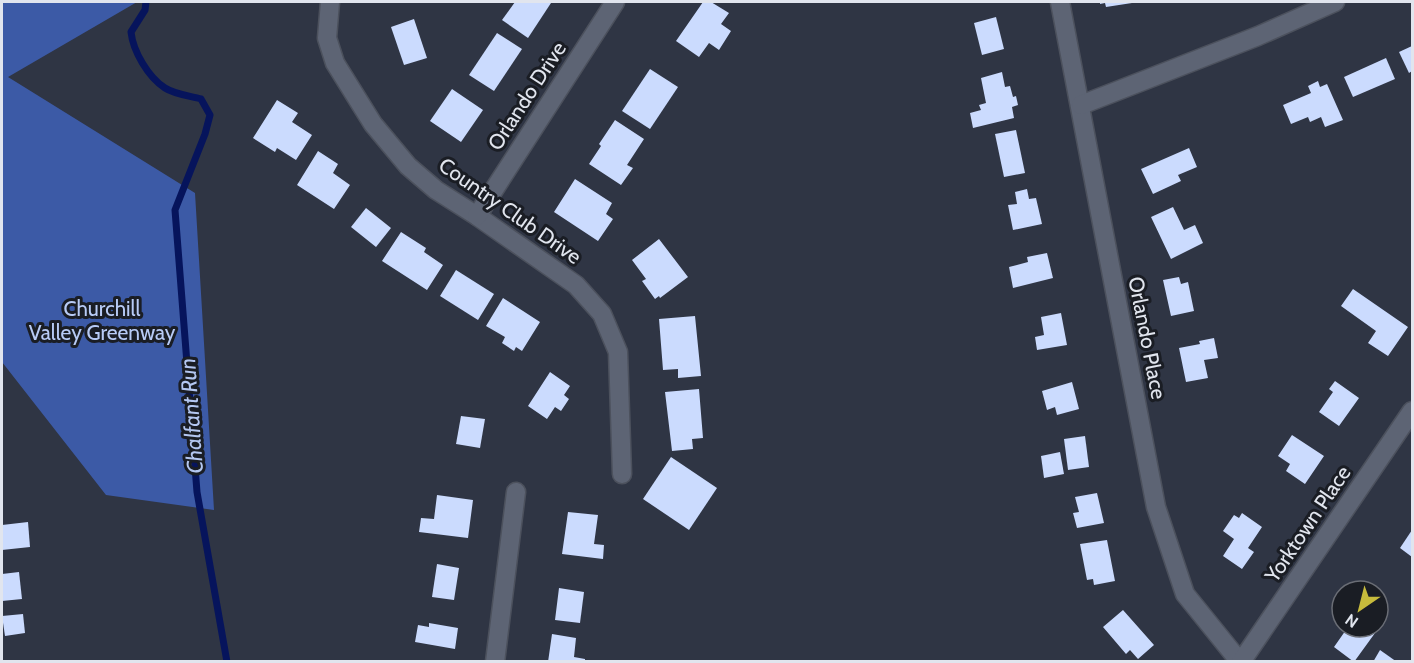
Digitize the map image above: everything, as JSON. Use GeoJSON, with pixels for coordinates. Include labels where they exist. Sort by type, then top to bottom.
{"type":"FeatureCollection","features":[{"type":"Feature","properties":{"kind":"street","name":"Country Club Drive"},"geometry":{"type":"LineString","coordinates":[[330,2],[327,38],[335,63],[373,124],[408,166],[436,190],[576,285],[602,314],[618,352],[622,474]]}},
{"type":"Feature","properties":{"kind":"street","name":"Orlando Drive"},"geometry":{"type":"LineString","coordinates":[[477,216],[615,2]]}},
{"type":"Feature","properties":{"kind":"street","name":"Orlando Place"},"geometry":{"type":"LineString","coordinates":[[1060,2],[1156,507],[1185,594],[1240,662]]}},
{"type":"Feature","properties":{"kind":"street"},"geometry":{"type":"LineString","coordinates":[[1081,105],[1258,36],[1335,2]]}},
{"type":"Feature","properties":{"kind":"street","name":"Yorktown Place"},"geometry":{"type":"LineString","coordinates":[[1240,662],[1413,411]]}},
{"type":"Feature","properties":{"kind":"street"},"geometry":{"type":"LineString","coordinates":[[495,662],[516,492]]}},
{"type":"Feature","properties":{"kind":"green space","name":"Churchill Valley Greenway"},"geometry":{"type":"Polygon","coordinates":[[[2,2],[137,2],[8,77],[195,193],[214,510],[106,495],[2,362],[2,2]]]}},
{"type":"Feature","properties":{"kind":"building"},"geometry":{"type":"Polygon","coordinates":[[[515,2],[551,3],[528,38],[502,20],[515,2]]]}},
{"type":"Feature","properties":{"kind":"building"},"geometry":{"type":"Polygon","coordinates":[[[703,2],[711,2],[729,13],[721,24],[731,31],[719,50],[709,43],[699,57],[676,41],[703,2]]]}},
{"type":"Feature","properties":{"kind":"building"},"geometry":{"type":"Polygon","coordinates":[[[1100,2],[1132,3],[1106,7],[1105,3],[1100,4],[1100,2]]]}},
{"type":"Feature","properties":{"kind":"building"},"geometry":{"type":"Polygon","coordinates":[[[996,17],[1004,49],[982,55],[974,23],[996,17]]]}},
{"type":"Feature","properties":{"kind":"building"},"geometry":{"type":"Polygon","coordinates":[[[414,19],[427,58],[404,65],[391,27],[414,19]]]}},
{"type":"Feature","properties":{"kind":"building"},"geometry":{"type":"Polygon","coordinates":[[[497,33],[522,49],[494,91],[469,75],[497,33]]]}},
{"type":"Feature","properties":{"kind":"building"},"geometry":{"type":"Polygon","coordinates":[[[1412,46],[1412,71],[1409,73],[1399,52],[1412,46]]]}},
{"type":"Feature","properties":{"kind":"building"},"geometry":{"type":"Polygon","coordinates":[[[1386,58],[1395,79],[1353,97],[1344,77],[1386,58]]]}},
{"type":"Feature","properties":{"kind":"building"},"geometry":{"type":"Polygon","coordinates":[[[650,69],[678,87],[650,129],[622,111],[650,69]]]}},
{"type":"Feature","properties":{"kind":"building"},"geometry":{"type":"Polygon","coordinates":[[[1002,72],[1005,87],[1010,86],[1013,97],[1016,96],[1018,105],[1012,107],[1014,118],[973,128],[970,113],[981,110],[979,105],[986,103],[981,78],[1002,72]]]}},
{"type":"Feature","properties":{"kind":"building"},"geometry":{"type":"Polygon","coordinates":[[[1318,81],[1320,87],[1327,84],[1343,120],[1325,127],[1321,117],[1310,122],[1308,117],[1291,124],[1283,105],[1311,93],[1308,86],[1318,81]]]}},
{"type":"Feature","properties":{"kind":"building"},"geometry":{"type":"Polygon","coordinates":[[[452,89],[483,110],[461,142],[430,121],[452,89]]]}},
{"type":"Feature","properties":{"kind":"building"},"geometry":{"type":"Polygon","coordinates":[[[277,100],[298,113],[292,122],[312,135],[296,160],[277,148],[275,152],[253,138],[277,100]]]}},
{"type":"Feature","properties":{"kind":"building"},"geometry":{"type":"Polygon","coordinates":[[[615,120],[644,139],[627,165],[633,168],[621,185],[589,164],[615,120]]]}},
{"type":"Feature","properties":{"kind":"building"},"geometry":{"type":"Polygon","coordinates":[[[1016,130],[1025,173],[1004,177],[995,134],[1016,130]]]}},
{"type":"Feature","properties":{"kind":"building"},"geometry":{"type":"Polygon","coordinates":[[[1189,148],[1197,167],[1178,175],[1181,181],[1153,194],[1141,169],[1189,148]]]}},
{"type":"Feature","properties":{"kind":"building"},"geometry":{"type":"Polygon","coordinates":[[[318,151],[338,164],[333,173],[350,185],[334,209],[297,185],[318,151]]]}},
{"type":"Feature","properties":{"kind":"building"},"geometry":{"type":"Polygon","coordinates":[[[575,179],[612,203],[606,214],[613,219],[598,241],[554,212],[575,179]]]}},
{"type":"Feature","properties":{"kind":"building"},"geometry":{"type":"Polygon","coordinates":[[[1027,189],[1029,199],[1036,198],[1042,224],[1013,230],[1008,205],[1017,204],[1015,192],[1027,189]]]}},
{"type":"Feature","properties":{"kind":"building"},"geometry":{"type":"Polygon","coordinates":[[[1173,207],[1184,230],[1195,225],[1203,243],[1171,259],[1151,217],[1173,207]]]}},
{"type":"Feature","properties":{"kind":"building"},"geometry":{"type":"Polygon","coordinates":[[[366,208],[391,228],[376,247],[351,227],[366,208]]]}},
{"type":"Feature","properties":{"kind":"building"},"geometry":{"type":"Polygon","coordinates":[[[401,232],[426,248],[424,252],[443,265],[427,290],[382,261],[401,232]]]}},
{"type":"Feature","properties":{"kind":"building"},"geometry":{"type":"Polygon","coordinates":[[[659,239],[688,277],[660,298],[659,296],[655,299],[642,281],[646,279],[632,260],[659,239]]]}},
{"type":"Feature","properties":{"kind":"building"},"geometry":{"type":"Polygon","coordinates":[[[1047,253],[1053,278],[1013,288],[1009,267],[1028,262],[1027,257],[1047,253]]]}},
{"type":"Feature","properties":{"kind":"building"},"geometry":{"type":"Polygon","coordinates":[[[456,270],[494,294],[478,320],[440,296],[456,270]]]}},
{"type":"Feature","properties":{"kind":"building"},"geometry":{"type":"Polygon","coordinates":[[[1179,277],[1181,284],[1188,282],[1194,311],[1171,316],[1163,280],[1179,277]]]}},
{"type":"Feature","properties":{"kind":"building"},"geometry":{"type":"Polygon","coordinates":[[[1353,289],[1408,327],[1388,356],[1368,343],[1376,331],[1341,306],[1353,289]]]}},
{"type":"Feature","properties":{"kind":"building"},"geometry":{"type":"Polygon","coordinates":[[[503,298],[540,322],[522,351],[516,347],[514,351],[502,343],[505,337],[486,326],[503,298]]]}},
{"type":"Feature","properties":{"kind":"building"},"geometry":{"type":"Polygon","coordinates":[[[1061,313],[1067,345],[1037,350],[1035,337],[1044,335],[1041,317],[1061,313]]]}},
{"type":"Feature","properties":{"kind":"building"},"geometry":{"type":"Polygon","coordinates":[[[695,316],[701,376],[678,378],[678,369],[663,370],[659,319],[695,316]]]}},
{"type":"Feature","properties":{"kind":"building"},"geometry":{"type":"Polygon","coordinates":[[[1214,338],[1218,358],[1204,360],[1208,378],[1186,382],[1179,348],[1200,344],[1199,341],[1214,338]]]}},
{"type":"Feature","properties":{"kind":"building"},"geometry":{"type":"Polygon","coordinates":[[[550,372],[570,386],[564,395],[569,399],[561,411],[555,407],[547,419],[528,406],[550,372]]]}},
{"type":"Feature","properties":{"kind":"building"},"geometry":{"type":"Polygon","coordinates":[[[1335,381],[1359,398],[1339,426],[1319,412],[1333,392],[1329,389],[1335,381]]]}},
{"type":"Feature","properties":{"kind":"building"},"geometry":{"type":"Polygon","coordinates":[[[1072,382],[1079,409],[1057,415],[1055,407],[1047,410],[1042,391],[1072,382]]]}},
{"type":"Feature","properties":{"kind":"building"},"geometry":{"type":"Polygon","coordinates":[[[699,389],[703,438],[692,439],[693,449],[672,451],[665,392],[699,389]]]}},
{"type":"Feature","properties":{"kind":"building"},"geometry":{"type":"Polygon","coordinates":[[[461,416],[485,419],[480,448],[456,444],[461,416]]]}},
{"type":"Feature","properties":{"kind":"building"},"geometry":{"type":"Polygon","coordinates":[[[1292,435],[1324,456],[1305,484],[1286,471],[1290,464],[1278,456],[1292,435]]]}},
{"type":"Feature","properties":{"kind":"building"},"geometry":{"type":"Polygon","coordinates":[[[1085,436],[1089,467],[1068,470],[1064,439],[1085,436]]]}},
{"type":"Feature","properties":{"kind":"building"},"geometry":{"type":"Polygon","coordinates":[[[1060,452],[1064,474],[1044,478],[1041,456],[1060,452]]]}},
{"type":"Feature","properties":{"kind":"building"},"geometry":{"type":"Polygon","coordinates":[[[671,457],[717,488],[689,530],[643,499],[671,457]]]}},
{"type":"Feature","properties":{"kind":"building"},"geometry":{"type":"Polygon","coordinates":[[[1097,493],[1104,523],[1077,528],[1073,513],[1079,512],[1075,497],[1097,493]]]}},
{"type":"Feature","properties":{"kind":"building"},"geometry":{"type":"Polygon","coordinates":[[[437,495],[473,500],[468,538],[419,532],[421,518],[434,519],[437,495]]]}},
{"type":"Feature","properties":{"kind":"building"},"geometry":{"type":"Polygon","coordinates":[[[568,512],[598,515],[594,544],[604,545],[603,559],[562,554],[568,512]]]}},
{"type":"Feature","properties":{"kind":"building"},"geometry":{"type":"Polygon","coordinates":[[[1242,513],[1262,527],[1248,548],[1254,552],[1242,569],[1223,556],[1234,539],[1223,531],[1234,515],[1239,518],[1242,513]]]}},
{"type":"Feature","properties":{"kind":"building"},"geometry":{"type":"Polygon","coordinates":[[[28,522],[30,547],[2,550],[2,525],[28,522]]]}},
{"type":"Feature","properties":{"kind":"building"},"geometry":{"type":"Polygon","coordinates":[[[1412,530],[1412,557],[1400,548],[1412,530]]]}},
{"type":"Feature","properties":{"kind":"building"},"geometry":{"type":"Polygon","coordinates":[[[1107,540],[1115,581],[1094,585],[1093,579],[1087,580],[1080,544],[1107,540]]]}},
{"type":"Feature","properties":{"kind":"building"},"geometry":{"type":"Polygon","coordinates":[[[437,564],[459,568],[454,600],[432,597],[437,564]]]}},
{"type":"Feature","properties":{"kind":"building"},"geometry":{"type":"Polygon","coordinates":[[[19,572],[22,599],[2,601],[2,574],[19,572]]]}},
{"type":"Feature","properties":{"kind":"building"},"geometry":{"type":"Polygon","coordinates":[[[559,588],[584,592],[580,623],[555,620],[559,588]]]}},
{"type":"Feature","properties":{"kind":"building"},"geometry":{"type":"Polygon","coordinates":[[[1123,610],[1154,645],[1138,659],[1130,650],[1126,654],[1103,627],[1123,610]]]}},
{"type":"Feature","properties":{"kind":"building"},"geometry":{"type":"Polygon","coordinates":[[[23,614],[25,633],[5,636],[2,616],[23,614]]]}},
{"type":"Feature","properties":{"kind":"building"},"geometry":{"type":"Polygon","coordinates":[[[429,623],[458,628],[455,649],[415,642],[418,625],[429,627],[429,623]]]}},
{"type":"Feature","properties":{"kind":"building"},"geometry":{"type":"Polygon","coordinates":[[[552,634],[576,638],[574,657],[585,659],[585,662],[548,662],[552,634]]]}},
{"type":"Feature","properties":{"kind":"building"},"geometry":{"type":"Polygon","coordinates":[[[1340,639],[1371,639],[1354,662],[1334,647],[1340,639]]]}},
{"type":"Feature","properties":{"kind":"building"},"geometry":{"type":"Polygon","coordinates":[[[1380,650],[1397,662],[1373,662],[1380,650]]]}},
{"type":"Feature","properties":{"kind":"waterway","name":"Chalfant Run"},"geometry":{"type":"LineString","coordinates":[[146,2],[145,10],[131,32],[142,63],[165,88],[201,99],[210,115],[205,134],[175,210],[197,492],[227,662]]}}]}
